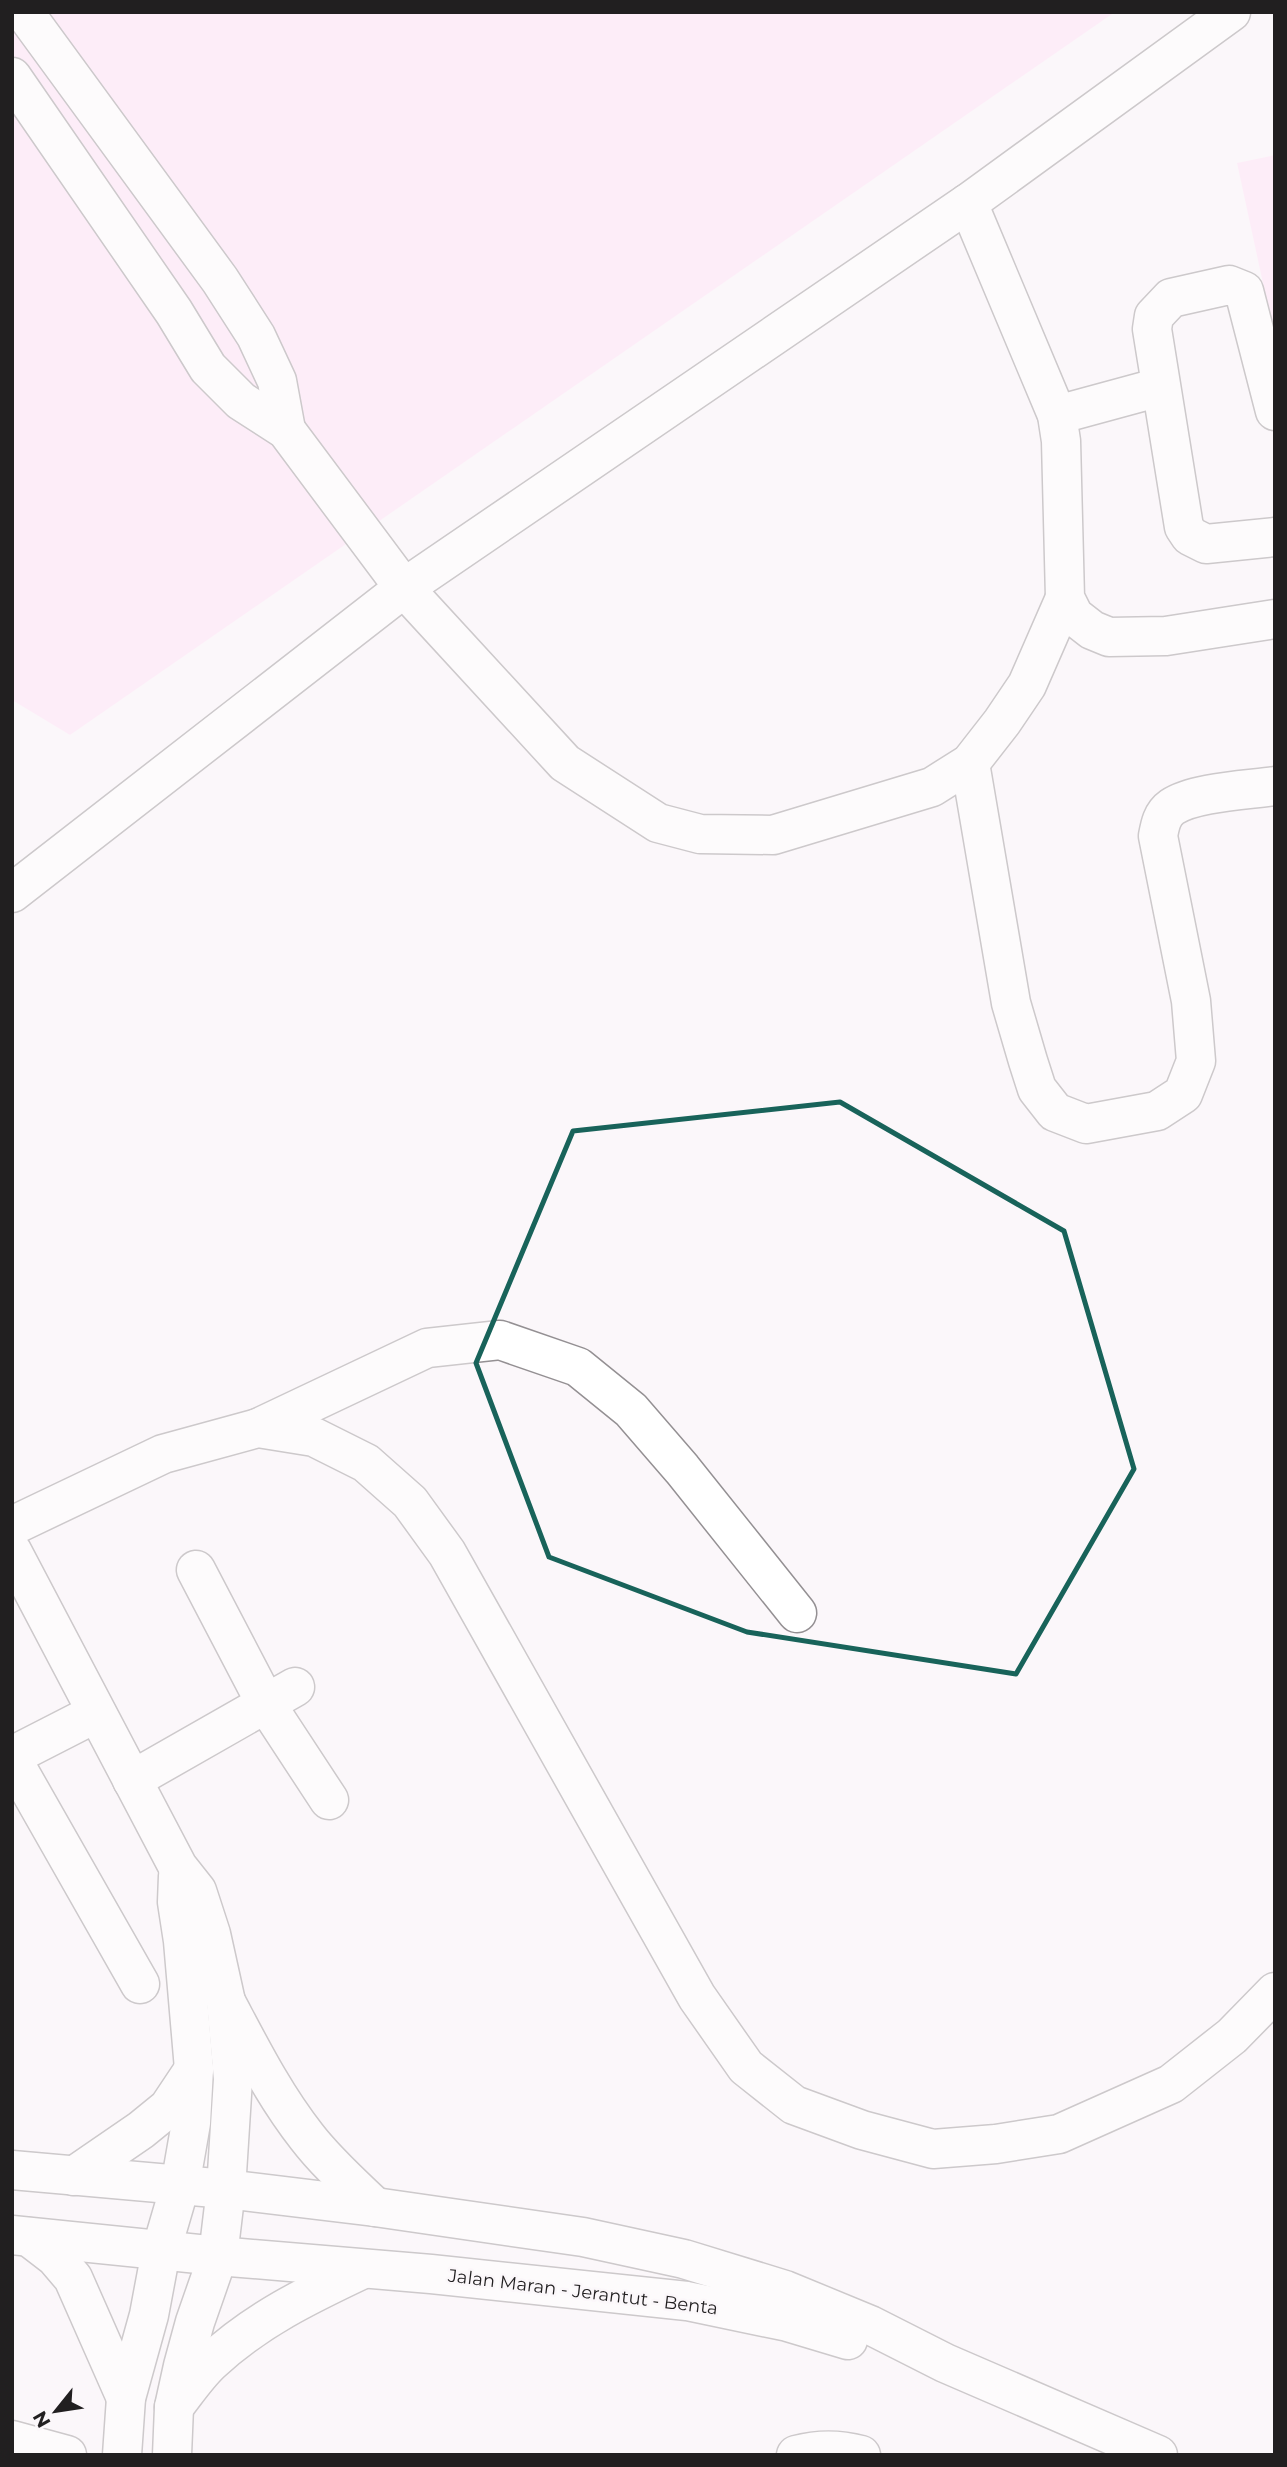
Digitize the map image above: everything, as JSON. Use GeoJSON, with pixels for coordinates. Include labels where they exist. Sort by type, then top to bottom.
{"type":"FeatureCollection","features":[{"type":"Feature","properties":{"kind":"street"},"geometry":{"type":"LineString","coordinates":[[24,12],[220,280],[256,336],[277,381],[286,430]]}},
{"type":"Feature","properties":{"kind":"street"},"geometry":{"type":"LineString","coordinates":[[12,893],[404,588],[968,203],[1231,12]]}},
{"type":"Feature","properties":{"kind":"street"},"geometry":{"type":"LineString","coordinates":[[12,77],[174,312],[208,368],[241,401],[286,430],[404,588],[565,763],[658,824],[700,834],[773,835],[932,787],[970,763],[1027,685],[1065,598]]}},
{"type":"Feature","properties":{"kind":"street"},"geometry":{"type":"LineString","coordinates":[[968,203],[1057,415],[1065,598],[1074,616],[1092,630],[1109,637],[1166,635],[1275,619]]}},
{"type":"Feature","properties":{"kind":"street"},"geometry":{"type":"LineString","coordinates":[[1273,394],[1244,291],[1229,285],[1171,298],[1159,308],[1154,316],[1152,329],[1184,527],[1190,536],[1206,544],[1275,537]]}},
{"type":"Feature","properties":{"kind":"street"},"geometry":{"type":"LineString","coordinates":[[208,368],[256,336]]}},
{"type":"Feature","properties":{"kind":"street"},"geometry":{"type":"LineString","coordinates":[[1057,415],[1160,387]]}},
{"type":"Feature","properties":{"kind":"street"},"geometry":{"type":"LineString","coordinates":[[970,763],[1011,1003],[1028,1061],[1037,1089],[1055,1112],[1086,1124],[1157,1111],[1182,1094],[1196,1061],[1191,1001],[1158,836],[1160,822],[1170,808],[1191,798],[1275,786]]}},
{"type":"Feature","properties":{"kind":"street"},"geometry":{"type":"LineString","coordinates":[[12,1526],[163,1454],[258,1428],[427,1348],[500,1340],[578,1367],[631,1410],[797,1612]]}},
{"type":"Feature","properties":{"kind":"street"},"geometry":{"type":"LineString","coordinates":[[258,1428],[314,1437],[366,1463],[410,1502],[447,1553],[697,1997],[746,2067],[794,2105],[862,2130],[933,2149],[996,2144],[1059,2134],[1171,2084],[1232,2036],[1275,1992]]}},
{"type":"Feature","properties":{"kind":"street"},"geometry":{"type":"LineString","coordinates":[[12,1551],[22,1592],[96,1713],[178,1867],[197,1891],[211,1934],[226,2002],[233,2079],[226,2189],[218,2256],[195,2322],[174,2407],[172,2455]]}},
{"type":"Feature","properties":{"kind":"street"},"geometry":{"type":"LineString","coordinates":[[196,1570],[280,1695],[329,1800]]}},
{"type":"Feature","properties":{"kind":"street"},"geometry":{"type":"LineString","coordinates":[[132,1780],[280,1695]]}},
{"type":"Feature","properties":{"kind":"street"},"geometry":{"type":"LineString","coordinates":[[96,1713],[12,1757],[140,1984]]}},
{"type":"Feature","properties":{"kind":"street"},"geometry":{"type":"LineString","coordinates":[[122,2455],[126,2398],[149,2315],[161,2250],[180,2186],[191,2123],[194,2069],[177,1902],[178,1867]]}},
{"type":"Feature","properties":{"kind":"street"},"geometry":{"type":"LineString","coordinates":[[226,2002],[270,2085],[308,2138],[334,2168],[375,2207]]}},
{"type":"Feature","properties":{"kind":"street"},"geometry":{"type":"LineString","coordinates":[[74,2176],[168,2108],[194,2069]]}},
{"type":"Feature","properties":{"kind":"street"},"geometry":{"type":"LineString","coordinates":[[12,2170],[226,2189],[375,2207],[583,2237],[684,2259],[785,2290],[870,2325],[945,2363],[1158,2455]]}},
{"type":"Feature","properties":{"kind":"street"},"geometry":{"type":"LineString","coordinates":[[20,2236],[55,2257],[73,2278],[126,2398]]}},
{"type":"Feature","properties":{"kind":"street","name":"Jalan Maran - Jerantut - Benta"},"geometry":{"type":"LineString","coordinates":[[20,2236],[687,2301],[788,2322],[886,2352],[945,2363]]}},
{"type":"Feature","properties":{"kind":"street"},"geometry":{"type":"LineString","coordinates":[[174,2407],[209,2364],[248,2330],[286,2306],[365,2269]]}},
{"type":"Feature","properties":{"kind":"street"},"geometry":{"type":"LineString","coordinates":[[12,2440],[67,2455]]}},
{"type":"Feature","properties":{"kind":"street"},"geometry":{"type":"LineString","coordinates":[[796,2455],[816,2449],[841,2450],[861,2455]]}},
{"type":"Feature","properties":{"kind":"highlighted area"},"geometry":{"type":"Polygon","coordinates":[[[840,1102],[1064,1231],[1134,1469],[1016,1674],[747,1632],[549,1557],[476,1363],[573,1131],[840,1102]]]}},
{"type":"Feature","properties":{"kind":"shaded area"},"geometry":{"type":"Polygon","coordinates":[[[12,12],[1115,12],[70,735],[12,700],[12,12]]]}},
{"type":"Feature","properties":{"kind":"shaded area"},"geometry":{"type":"Polygon","coordinates":[[[1275,155],[1275,339],[1237,163],[1275,155]]]}}]}
